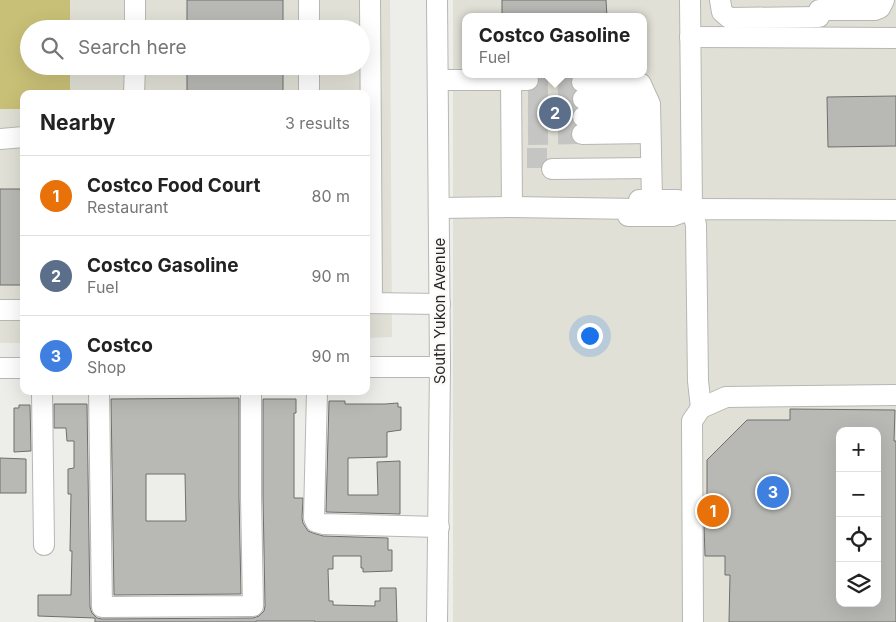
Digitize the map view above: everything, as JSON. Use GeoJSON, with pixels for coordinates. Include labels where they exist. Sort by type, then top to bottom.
{"type":"FeatureCollection","features":[{"type":"Feature","properties":{"kind":"street"},"geometry":{"type":"LineString","coordinates":[[135,0],[135,20]]}},
{"type":"Feature","properties":{"kind":"street"},"geometry":{"type":"LineString","coordinates":[[309,0],[309,20]]}},
{"type":"Feature","properties":{"kind":"street"},"geometry":{"type":"LineString","coordinates":[[370,0],[370,20]]}},
{"type":"Feature","properties":{"kind":"street","name":"South Yukon Avenue"},"geometry":{"type":"LineString","coordinates":[[437,0],[440,304],[437,622]]}},
{"type":"Feature","properties":{"kind":"street"},"geometry":{"type":"LineString","coordinates":[[690,0],[692,209],[696,225],[698,381],[701,408]]}},
{"type":"Feature","properties":{"kind":"street"},"geometry":{"type":"LineString","coordinates":[[720,0],[722,12],[729,18],[876,10],[880,8],[884,0]]}},
{"type":"Feature","properties":{"kind":"street"},"geometry":{"type":"LineString","coordinates":[[690,38],[896,38]]}},
{"type":"Feature","properties":{"kind":"street"},"geometry":{"type":"LineString","coordinates":[[134,75],[134,90]]}},
{"type":"Feature","properties":{"kind":"street"},"geometry":{"type":"LineString","coordinates":[[309,75],[309,90]]}},
{"type":"Feature","properties":{"kind":"street"},"geometry":{"type":"LineString","coordinates":[[370,75],[370,90]]}},
{"type":"Feature","properties":{"kind":"street"},"geometry":{"type":"LineString","coordinates":[[438,80],[519,123],[512,207]]}},
{"type":"Feature","properties":{"kind":"street"},"geometry":{"type":"LineString","coordinates":[[649,127],[583,113],[649,127]]}},
{"type":"Feature","properties":{"kind":"street"},"geometry":{"type":"LineString","coordinates":[[649,127],[652,200]]}},
{"type":"Feature","properties":{"kind":"street"},"geometry":{"type":"LineString","coordinates":[[552,164],[649,127]]}},
{"type":"Feature","properties":{"kind":"street"},"geometry":{"type":"LineString","coordinates":[[0,139],[20,137]]}},
{"type":"Feature","properties":{"kind":"street"},"geometry":{"type":"LineString","coordinates":[[439,208],[564,208],[585,199],[678,200],[692,209]]}},
{"type":"Feature","properties":{"kind":"street"},"geometry":{"type":"LineString","coordinates":[[564,208],[577,216],[672,216],[692,209],[896,210]]}},
{"type":"Feature","properties":{"kind":"street"},"geometry":{"type":"LineString","coordinates":[[370,303],[440,304]]}},
{"type":"Feature","properties":{"kind":"street"},"geometry":{"type":"LineString","coordinates":[[0,310],[20,310]]}},
{"type":"Feature","properties":{"kind":"street"},"geometry":{"type":"LineString","coordinates":[[370,367],[440,367]]}},
{"type":"Feature","properties":{"kind":"street"},"geometry":{"type":"LineString","coordinates":[[0,368],[20,368]]}},
{"type":"Feature","properties":{"kind":"street"},"geometry":{"type":"LineString","coordinates":[[42,395],[44,544]]}},
{"type":"Feature","properties":{"kind":"street"},"geometry":{"type":"LineString","coordinates":[[99,395],[102,607],[253,606],[252,395]]}},
{"type":"Feature","properties":{"kind":"street"},"geometry":{"type":"LineString","coordinates":[[317,395],[314,518],[316,522],[323,524],[439,527]]}},
{"type":"Feature","properties":{"kind":"street"},"geometry":{"type":"LineString","coordinates":[[692,622],[692,421],[701,408],[726,397],[896,395]]}},
{"type":"Feature","properties":{"kind":"shaded area"},"geometry":{"type":"Polygon","coordinates":[[[0,0],[70,0],[70,20],[20,20],[20,75],[70,75],[70,90],[20,90],[20,109],[0,109],[0,0]]]}},
{"type":"Feature","properties":{"kind":"shaded area"},"geometry":{"type":"Polygon","coordinates":[[[70,0],[390,0],[392,337],[370,338],[370,90],[70,90],[70,75],[370,75],[370,20],[70,20],[70,0]]]}},
{"type":"Feature","properties":{"kind":"shaded area"},"geometry":{"type":"Polygon","coordinates":[[[453,0],[896,0],[896,622],[453,622],[453,0]]]}},
{"type":"Feature","properties":{"kind":"shaded area"},"geometry":{"type":"Polygon","coordinates":[[[0,109],[20,109],[20,343],[0,343],[0,109]]]}},
{"type":"Feature","properties":{"kind":"building"},"geometry":{"type":"Polygon","coordinates":[[[187,0],[283,0],[283,20],[187,20],[187,0]]]}},
{"type":"Feature","properties":{"kind":"building"},"geometry":{"type":"Polygon","coordinates":[[[502,0],[606,0],[607,13],[502,13],[502,0]]]}},
{"type":"Feature","properties":{"kind":"building"},"geometry":{"type":"Polygon","coordinates":[[[187,75],[283,75],[283,90],[187,90],[187,75]]]}},
{"type":"Feature","properties":{"kind":"building"},"geometry":{"type":"Polygon","coordinates":[[[896,96],[896,146],[828,147],[827,97],[896,96]]]}},
{"type":"Feature","properties":{"kind":"building"},"geometry":{"type":"Polygon","coordinates":[[[0,189],[20,189],[20,285],[0,285],[0,189]]]}},
{"type":"Feature","properties":{"kind":"building"},"geometry":{"type":"Polygon","coordinates":[[[239,398],[241,594],[114,595],[111,399],[239,398]],[[146,474],[146,521],[186,521],[185,474],[146,474]]]}},
{"type":"Feature","properties":{"kind":"building"},"geometry":{"type":"Polygon","coordinates":[[[263,399],[296,399],[296,413],[294,413],[294,498],[303,498],[302,518],[308,531],[323,536],[388,538],[388,550],[392,550],[392,571],[363,572],[361,556],[333,556],[333,569],[328,569],[329,601],[333,601],[333,605],[375,606],[375,601],[380,601],[380,588],[396,588],[397,622],[95,622],[95,618],[38,616],[38,595],[71,595],[71,494],[68,494],[68,469],[74,468],[74,441],[67,441],[66,428],[54,428],[54,404],[87,404],[90,607],[92,613],[97,618],[102,619],[253,618],[259,616],[264,611],[265,606],[263,399]]]}},
{"type":"Feature","properties":{"kind":"building"},"geometry":{"type":"Polygon","coordinates":[[[329,401],[345,401],[345,404],[398,403],[398,407],[401,407],[401,430],[387,432],[387,457],[348,458],[348,495],[378,495],[377,462],[400,461],[400,514],[326,512],[329,401]]]}},
{"type":"Feature","properties":{"kind":"building"},"geometry":{"type":"Polygon","coordinates":[[[19,405],[30,405],[31,451],[14,452],[14,408],[19,408],[19,405]]]}},
{"type":"Feature","properties":{"kind":"building"},"geometry":{"type":"Polygon","coordinates":[[[790,409],[895,410],[896,622],[729,622],[730,575],[725,575],[725,556],[705,556],[704,524],[707,524],[707,460],[747,420],[790,420],[790,409]]]}},
{"type":"Feature","properties":{"kind":"building"},"geometry":{"type":"Polygon","coordinates":[[[0,458],[26,459],[26,493],[0,493],[0,458]]]}},
{"type":"Feature","properties":{"kind":"tunnel"},"geometry":{"type":"LineString","coordinates":[[528,80],[582,82]]}},
{"type":"Feature","properties":{"kind":"tunnel"},"geometry":{"type":"LineString","coordinates":[[528,99],[583,99]]}},
{"type":"Feature","properties":{"kind":"tunnel"},"geometry":{"type":"LineString","coordinates":[[528,118],[583,117]]}},
{"type":"Feature","properties":{"kind":"tunnel"},"geometry":{"type":"LineString","coordinates":[[528,135],[582,134]]}},
{"type":"Feature","properties":{"kind":"tunnel"},"geometry":{"type":"LineString","coordinates":[[527,158],[552,158]]}},
{"type":"Feature","properties":{"kind":"place","name":"Costco Gasoline"},"geometry":{"type":"Point","coordinates":[555,113]}},
{"type":"Feature","properties":{"kind":"place","name":"Costco"},"geometry":{"type":"Point","coordinates":[773,492]}},
{"type":"Feature","properties":{"kind":"place","name":"Costco Food Court"},"geometry":{"type":"Point","coordinates":[713,511]}}]}
